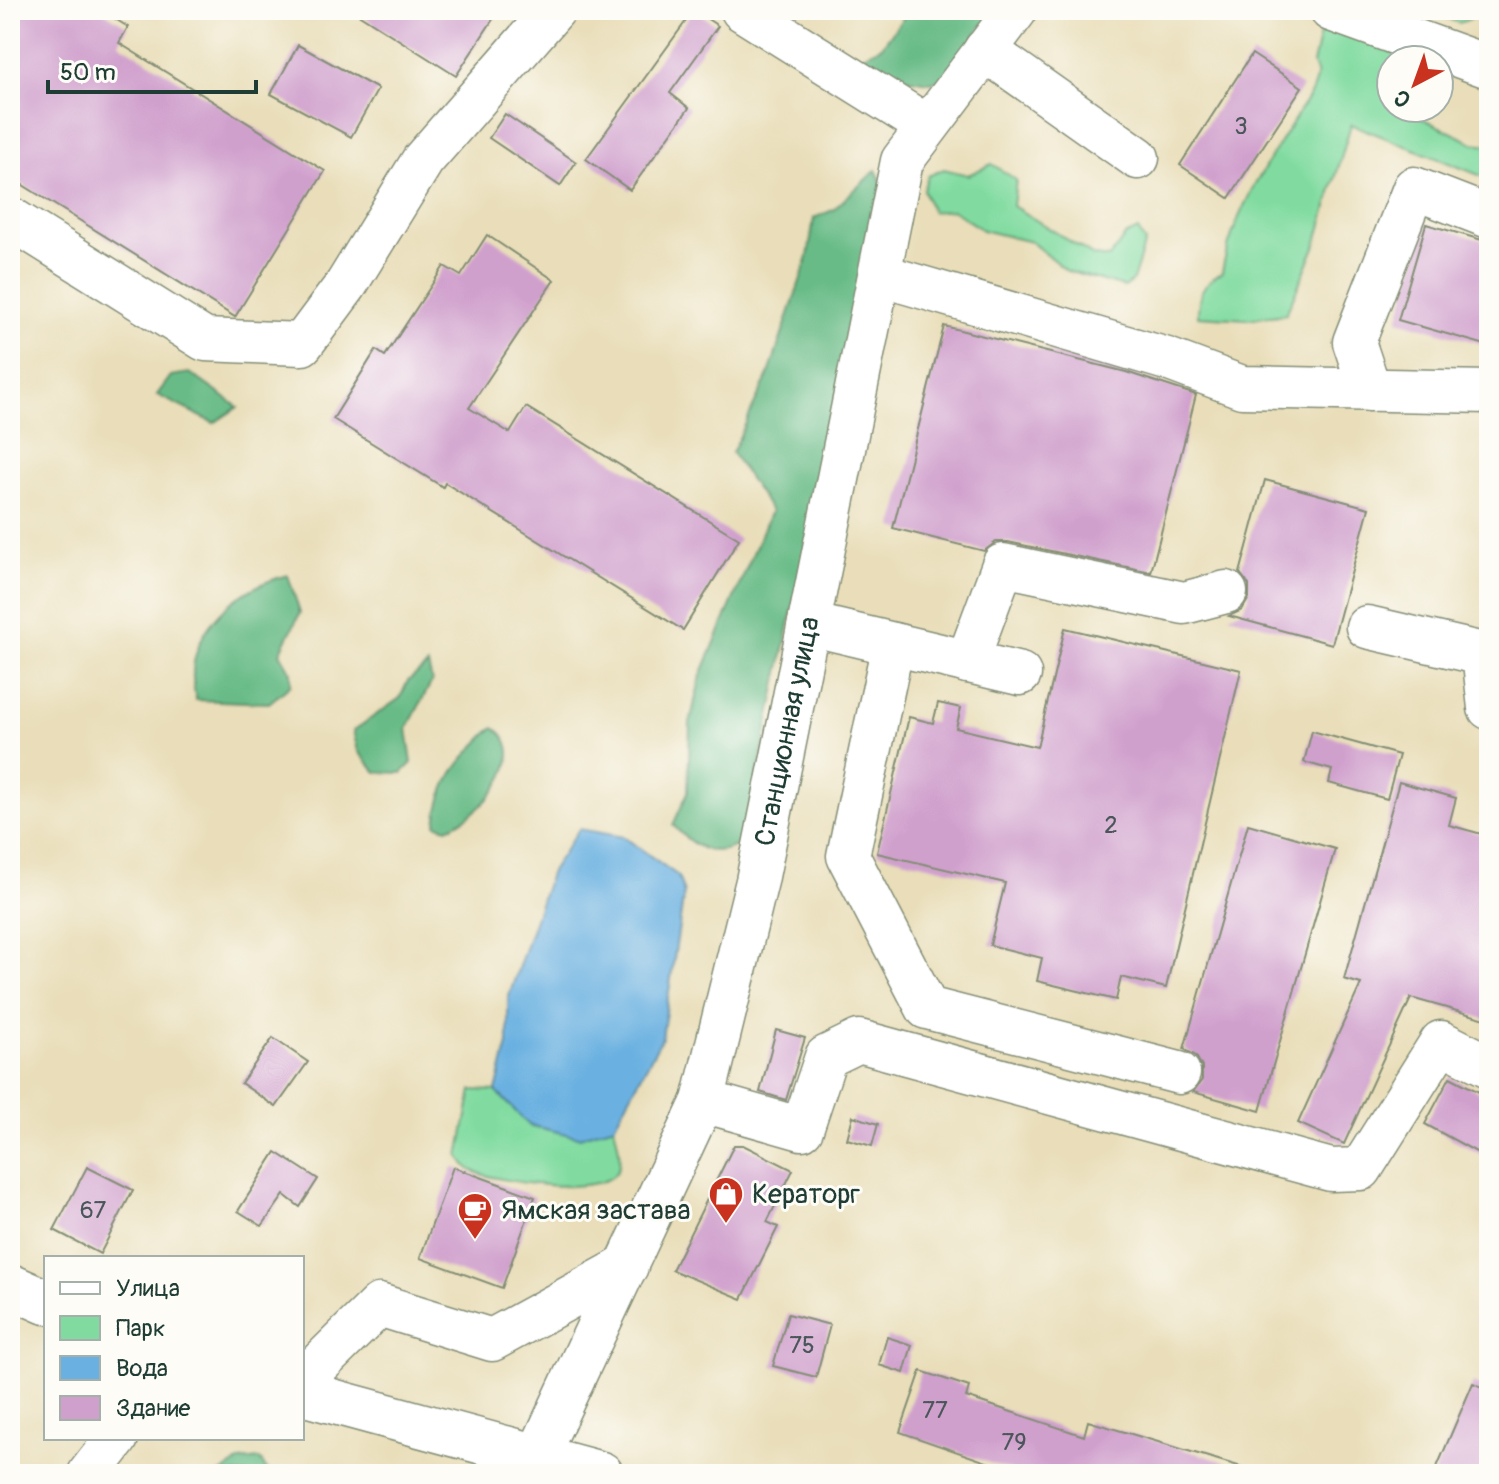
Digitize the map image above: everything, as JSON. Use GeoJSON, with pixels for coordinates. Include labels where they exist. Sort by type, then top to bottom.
{"type":"FeatureCollection","features":[{"type":"Feature","properties":{"kind":"highway"},"geometry":{"type":"LineString","coordinates":[[10,1286],[44,1301]]}},
{"type":"Feature","properties":{"kind":"highway"},"geometry":{"type":"LineString","coordinates":[[304,1394],[601,1474]]}},
{"type":"Feature","properties":{"kind":"street"},"geometry":{"type":"LineString","coordinates":[[10,218],[205,340],[302,344],[346,285],[423,160],[554,10]]}},
{"type":"Feature","properties":{"kind":"street"},"geometry":{"type":"LineString","coordinates":[[742,10],[927,126]]}},
{"type":"Feature","properties":{"kind":"street","name":"Станционная улица"},"geometry":{"type":"LineString","coordinates":[[537,1457],[703,1101],[757,881],[902,161],[1016,10]]}},
{"type":"Feature","properties":{"kind":"street"},"geometry":{"type":"LineString","coordinates":[[1331,10],[1489,67]]}},
{"type":"Feature","properties":{"kind":"street"},"geometry":{"type":"LineString","coordinates":[[985,50],[1138,158]]}},
{"type":"Feature","properties":{"kind":"street"},"geometry":{"type":"LineString","coordinates":[[1370,390],[1354,342],[1414,188],[1489,217]]}},
{"type":"Feature","properties":{"kind":"street"},"geometry":{"type":"LineString","coordinates":[[880,275],[1167,359],[1242,387],[1489,392]]}},
{"type":"Feature","properties":{"kind":"street"},"geometry":{"type":"LineString","coordinates":[[967,662],[1003,565],[1184,603],[1226,592]]}},
{"type":"Feature","properties":{"kind":"street"},"geometry":{"type":"LineString","coordinates":[[809,624],[1020,674]]}},
{"type":"Feature","properties":{"kind":"street"},"geometry":{"type":"LineString","coordinates":[[1367,627],[1483,654],[1489,708]]}},
{"type":"Feature","properties":{"kind":"street"},"geometry":{"type":"LineString","coordinates":[[893,644],[848,856],[927,1008],[1179,1073]]}},
{"type":"Feature","properties":{"kind":"street"},"geometry":{"type":"LineString","coordinates":[[703,1101],[802,1129],[826,1057],[859,1041],[1331,1170],[1361,1169],[1441,1042],[1489,1066]]}},
{"type":"Feature","properties":{"kind":"street"},"geometry":{"type":"LineString","coordinates":[[304,1379],[379,1305],[492,1340],[627,1266]]}},
{"type":"Feature","properties":{"kind":"street"},"geometry":{"type":"LineString","coordinates":[[89,1474],[115,1440]]}},
{"type":"Feature","properties":{"kind":"green space"},"geometry":{"type":"Polygon","coordinates":[[[909,10],[993,10],[945,79],[930,82],[903,78],[874,87],[858,74],[859,58],[882,46],[909,10]]]}},
{"type":"Feature","properties":{"kind":"green space"},"geometry":{"type":"Polygon","coordinates":[[[1423,10],[1477,10],[1476,17],[1459,23],[1423,10]]]}},
{"type":"Feature","properties":{"kind":"green space"},"geometry":{"type":"Polygon","coordinates":[[[1345,28],[1378,44],[1375,44],[1375,124],[1434,124],[1473,143],[1489,145],[1489,179],[1351,124],[1316,245],[1286,314],[1248,319],[1198,316],[1200,295],[1206,285],[1222,272],[1236,223],[1247,200],[1312,91],[1317,76],[1313,64],[1320,33],[1345,28]]]}},
{"type":"Feature","properties":{"kind":"green space"},"geometry":{"type":"Polygon","coordinates":[[[992,164],[1016,180],[1013,206],[1094,256],[1109,258],[1125,236],[1138,230],[1145,242],[1133,280],[1124,287],[1067,271],[1031,242],[982,230],[953,210],[932,212],[923,190],[928,176],[944,169],[968,175],[992,164]]]}},
{"type":"Feature","properties":{"kind":"green space"},"geometry":{"type":"Polygon","coordinates":[[[876,170],[883,184],[743,842],[723,850],[705,849],[673,825],[688,792],[690,723],[701,675],[771,511],[732,453],[770,371],[808,257],[814,218],[833,210],[876,170]]]}},
{"type":"Feature","properties":{"kind":"green space"},"geometry":{"type":"Polygon","coordinates":[[[190,373],[238,407],[214,423],[157,395],[171,376],[190,373]]]}},
{"type":"Feature","properties":{"kind":"green space"},"geometry":{"type":"Polygon","coordinates":[[[288,575],[300,613],[280,653],[291,672],[291,685],[269,703],[196,700],[193,677],[196,656],[203,636],[215,619],[247,592],[288,575]]]}},
{"type":"Feature","properties":{"kind":"green space"},"geometry":{"type":"Polygon","coordinates":[[[428,665],[432,681],[407,729],[412,763],[402,773],[376,772],[358,751],[353,731],[400,698],[408,681],[428,665]]]}},
{"type":"Feature","properties":{"kind":"green space"},"geometry":{"type":"Polygon","coordinates":[[[494,727],[505,740],[509,754],[499,785],[460,822],[447,828],[436,824],[448,781],[463,759],[494,727]]]}},
{"type":"Feature","properties":{"kind":"green space"},"geometry":{"type":"Polygon","coordinates":[[[472,1090],[496,1091],[529,1125],[579,1137],[614,1126],[619,1153],[618,1169],[610,1178],[594,1184],[573,1186],[525,1183],[471,1170],[459,1156],[472,1090]]]}},
{"type":"Feature","properties":{"kind":"green space"},"geometry":{"type":"Polygon","coordinates":[[[260,1459],[269,1474],[219,1474],[240,1461],[260,1459]]]}},
{"type":"Feature","properties":{"kind":"water"},"geometry":{"type":"Polygon","coordinates":[[[579,829],[624,837],[678,876],[684,893],[662,1038],[614,1126],[579,1137],[529,1125],[496,1091],[508,1044],[508,999],[551,871],[579,829]]]}},
{"type":"Feature","properties":{"kind":"building"},"geometry":{"type":"Polygon","coordinates":[[[10,10],[101,10],[128,27],[119,43],[325,171],[235,317],[10,177],[10,10]]]}},
{"type":"Feature","properties":{"kind":"building"},"geometry":{"type":"Polygon","coordinates":[[[352,10],[499,10],[456,76],[352,10]]]}},
{"type":"Feature","properties":{"kind":"building"},"geometry":{"type":"Polygon","coordinates":[[[694,10],[718,26],[670,93],[689,108],[630,190],[586,159],[694,10]]]}},
{"type":"Feature","properties":{"kind":"building"},"geometry":{"type":"Polygon","coordinates":[[[298,45],[378,89],[351,137],[271,94],[298,45]]]}},
{"type":"Feature","properties":{"kind":"building"},"geometry":{"type":"Polygon","coordinates":[[[1252,54],[1302,87],[1229,198],[1180,165],[1252,54]]]}},
{"type":"Feature","properties":{"kind":"building"},"geometry":{"type":"Polygon","coordinates":[[[505,114],[576,162],[560,186],[489,138],[505,114]]]}},
{"type":"Feature","properties":{"kind":"building"},"geometry":{"type":"Polygon","coordinates":[[[1426,224],[1489,242],[1489,346],[1398,320],[1426,224]]]}},
{"type":"Feature","properties":{"kind":"building"},"geometry":{"type":"Polygon","coordinates":[[[487,235],[554,280],[469,408],[510,433],[526,407],[739,539],[683,630],[445,483],[443,487],[333,419],[376,350],[385,356],[444,266],[461,276],[487,235]]]}},
{"type":"Feature","properties":{"kind":"building"},"geometry":{"type":"Polygon","coordinates":[[[944,326],[1126,372],[1196,395],[1151,572],[1008,542],[996,542],[984,551],[893,528],[944,326]]]}},
{"type":"Feature","properties":{"kind":"building"},"geometry":{"type":"Polygon","coordinates":[[[1265,480],[1369,508],[1332,644],[1229,616],[1242,610],[1249,598],[1249,585],[1240,573],[1265,480]]]}},
{"type":"Feature","properties":{"kind":"building"},"geometry":{"type":"Polygon","coordinates":[[[1065,628],[1241,670],[1166,988],[1121,977],[1116,1000],[1037,981],[1042,958],[990,945],[1005,883],[877,853],[909,717],[933,723],[938,703],[961,708],[956,728],[1037,747],[1065,628]]]}},
{"type":"Feature","properties":{"kind":"building"},"geometry":{"type":"Polygon","coordinates":[[[1312,731],[1399,755],[1387,799],[1329,783],[1332,770],[1304,762],[1312,731]]]}},
{"type":"Feature","properties":{"kind":"building"},"geometry":{"type":"Polygon","coordinates":[[[1399,782],[1456,798],[1449,825],[1489,836],[1489,1020],[1411,998],[1344,1144],[1298,1123],[1361,984],[1344,979],[1399,782]]]}},
{"type":"Feature","properties":{"kind":"building"},"geometry":{"type":"Polygon","coordinates":[[[1248,824],[1335,849],[1260,1111],[1193,1092],[1202,1080],[1202,1067],[1196,1056],[1184,1049],[1248,824]]]}},
{"type":"Feature","properties":{"kind":"building"},"geometry":{"type":"Polygon","coordinates":[[[776,1030],[805,1038],[786,1100],[760,1092],[776,1030]]]}},
{"type":"Feature","properties":{"kind":"building"},"geometry":{"type":"Polygon","coordinates":[[[273,1038],[308,1062],[276,1107],[241,1083],[273,1038]]]}},
{"type":"Feature","properties":{"kind":"building"},"geometry":{"type":"Polygon","coordinates":[[[1450,1077],[1489,1097],[1489,1159],[1425,1124],[1450,1077]]]}},
{"type":"Feature","properties":{"kind":"building"},"geometry":{"type":"Polygon","coordinates":[[[853,1116],[878,1124],[872,1146],[847,1139],[853,1116]]]}},
{"type":"Feature","properties":{"kind":"building"},"geometry":{"type":"Polygon","coordinates":[[[734,1145],[743,1145],[793,1170],[767,1222],[778,1227],[742,1299],[672,1270],[734,1145]]]}},
{"type":"Feature","properties":{"kind":"building"},"geometry":{"type":"Polygon","coordinates":[[[276,1152],[318,1179],[300,1207],[284,1195],[262,1226],[238,1211],[276,1152]]]}},
{"type":"Feature","properties":{"kind":"building"},"geometry":{"type":"Polygon","coordinates":[[[87,1167],[133,1190],[100,1254],[54,1230],[87,1167]]]}},
{"type":"Feature","properties":{"kind":"building"},"geometry":{"type":"Polygon","coordinates":[[[453,1167],[535,1197],[502,1288],[420,1258],[453,1167]]]}},
{"type":"Feature","properties":{"kind":"building"},"geometry":{"type":"Polygon","coordinates":[[[788,1314],[830,1325],[816,1377],[773,1366],[788,1314]]]}},
{"type":"Feature","properties":{"kind":"building"},"geometry":{"type":"Polygon","coordinates":[[[887,1337],[912,1345],[904,1373],[879,1365],[887,1337]]]}},
{"type":"Feature","properties":{"kind":"building"},"geometry":{"type":"Polygon","coordinates":[[[921,1371],[969,1387],[966,1397],[1084,1436],[1088,1421],[1245,1468],[1244,1474],[1021,1474],[900,1432],[921,1371]]]}},
{"type":"Feature","properties":{"kind":"building"},"geometry":{"type":"Polygon","coordinates":[[[1473,1383],[1489,1390],[1489,1474],[1434,1474],[1473,1383]]]}},
{"type":"Feature","properties":{"kind":"place","name":"Кераторг"},"geometry":{"type":"Point","coordinates":[726,1225]}},
{"type":"Feature","properties":{"kind":"place","name":"Ямская застава"},"geometry":{"type":"Point","coordinates":[475,1241]}}]}
